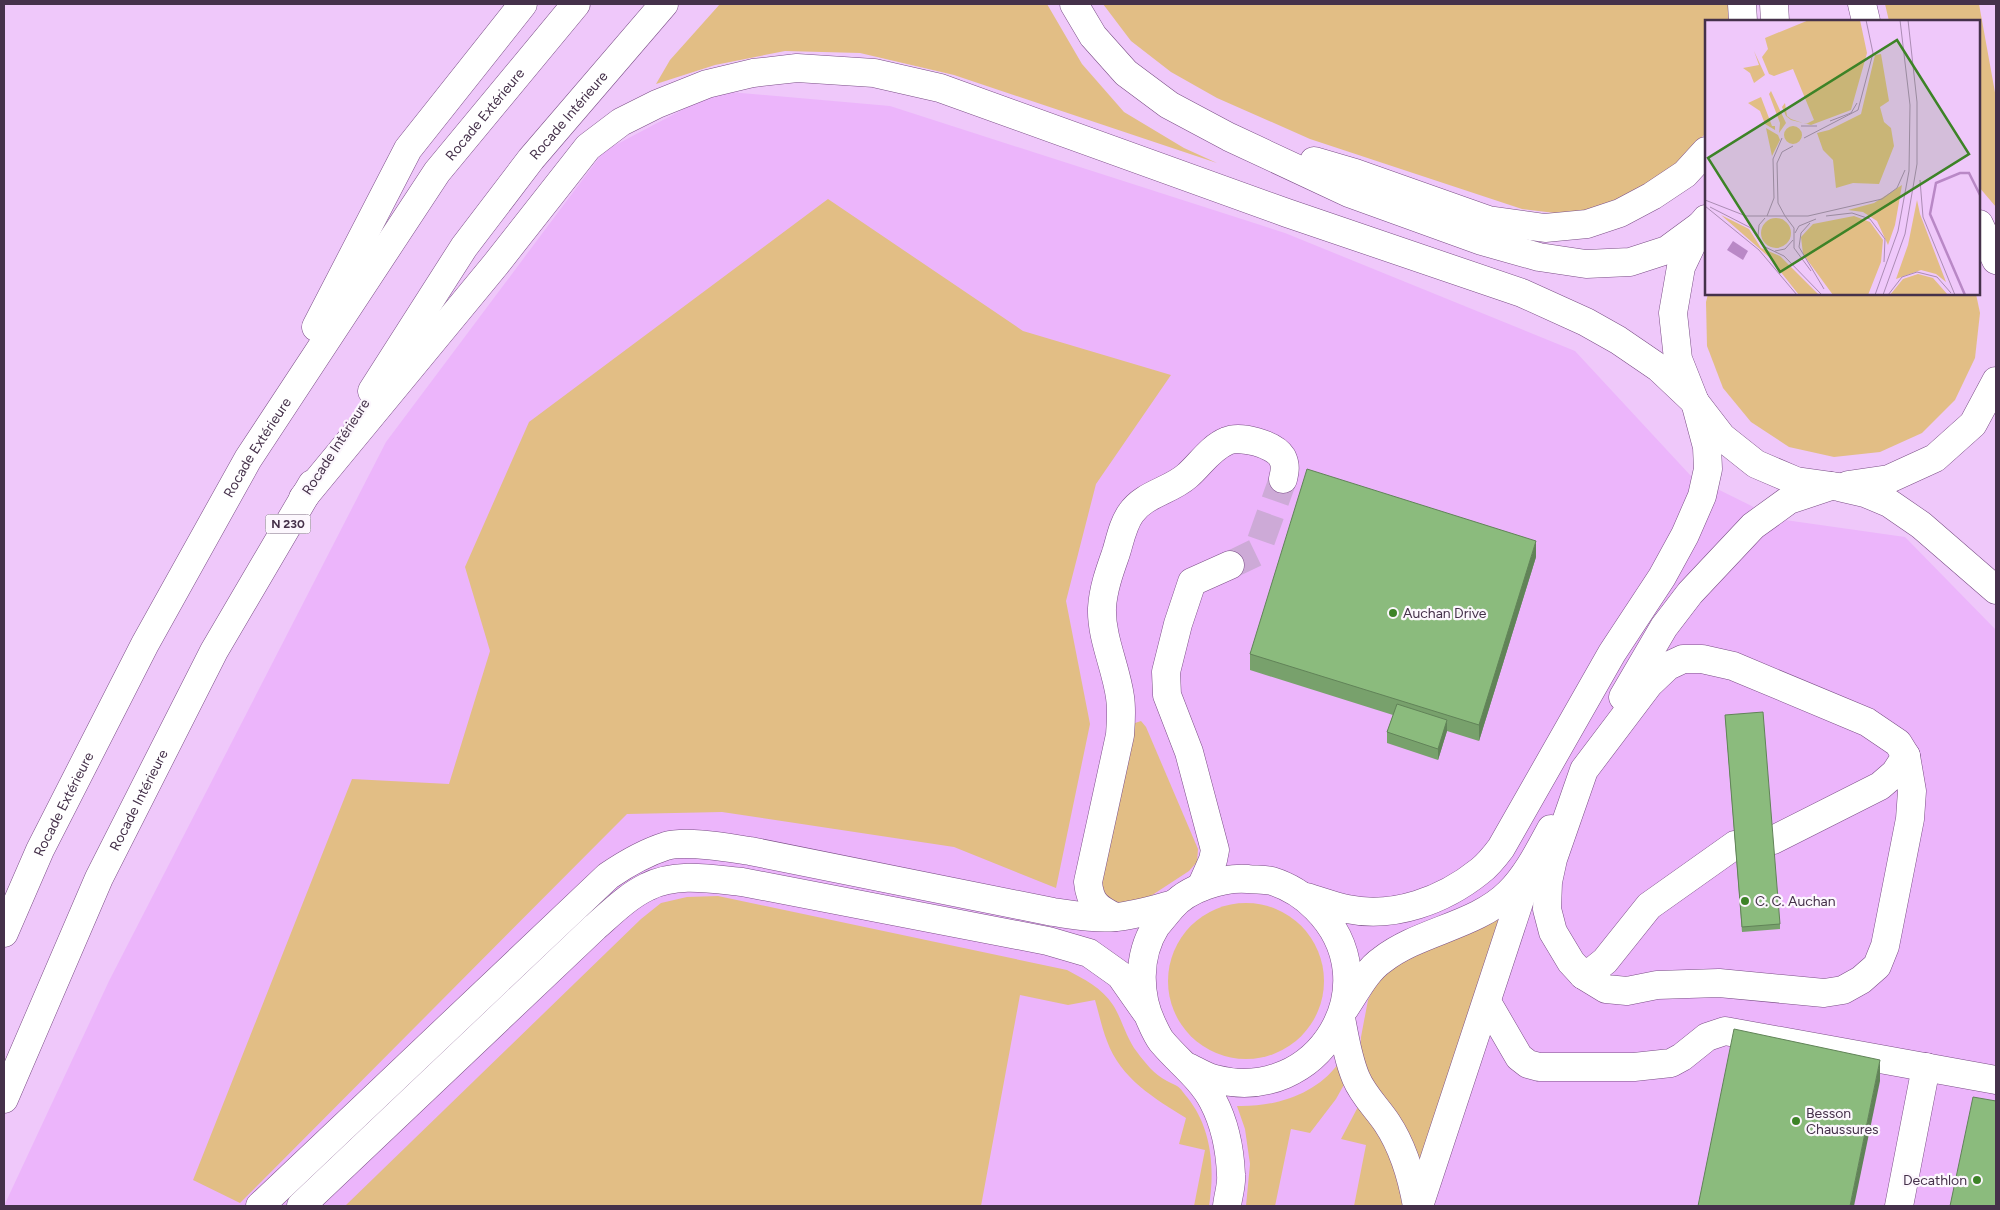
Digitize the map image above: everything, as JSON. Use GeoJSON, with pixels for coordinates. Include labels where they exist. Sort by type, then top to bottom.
{"type":"FeatureCollection","features":[{"type":"Feature","properties":{"kind":"main road"},"geometry":{"type":"LineString","coordinates":[[248,458],[408,149],[523,4]]}},
{"type":"Feature","properties":{"kind":"main road","name":"Rocade Extérieure"},"geometry":{"type":"LineString","coordinates":[[4,933],[40,850],[145,644],[248,458],[436,172],[576,4]]}},
{"type":"Feature","properties":{"kind":"main road","name":"Rocade Intérieure"},"geometry":{"type":"LineString","coordinates":[[4,1099],[99,878],[214,651],[303,498],[464,247],[531,159],[664,4]]}},
{"type":"Feature","properties":{"kind":"main road"},"geometry":{"type":"LineString","coordinates":[[1074,4],[1093,36],[1126,74],[1169,105],[1230,137],[1349,193],[1482,240],[1539,257],[1586,264],[1630,262],[1667,250],[1704,222]]}},
{"type":"Feature","properties":{"kind":"main road"},"geometry":{"type":"LineString","coordinates":[[1742,4],[1743,20]]}},
{"type":"Feature","properties":{"kind":"main road"},"geometry":{"type":"LineString","coordinates":[[1774,4],[1775,20]]}},
{"type":"Feature","properties":{"kind":"main road"},"geometry":{"type":"LineString","coordinates":[[1862,4],[1866,20]]}},
{"type":"Feature","properties":{"kind":"main road"},"geometry":{"type":"LineString","coordinates":[[303,498],[496,264],[588,147],[621,122],[658,104],[707,84],[753,73],[797,68],[874,73],[940,88],[1287,213],[1522,293],[1586,322],[1618,340],[1659,368],[1695,402],[1722,437],[1756,464],[1796,481],[1835,486],[1865,493],[1889,503],[1921,525],[1996,590]]}},
{"type":"Feature","properties":{"kind":"main road"},"geometry":{"type":"LineString","coordinates":[[1230,137],[1355,174],[1488,220],[1545,228],[1587,224],[1620,213],[1652,196],[1685,174],[1705,151]]}},
{"type":"Feature","properties":{"kind":"main road"},"geometry":{"type":"LineString","coordinates":[[1146,1012],[1141,983],[1144,954],[1156,927],[1174,904],[1201,886],[1236,878],[1271,881],[1304,896],[1348,909],[1385,911],[1409,908],[1449,892],[1482,870],[1501,848],[1612,653],[1662,577],[1685,535],[1702,496],[1708,469],[1707,454],[1695,402],[1678,359],[1673,313],[1681,267],[1704,222]]}},
{"type":"Feature","properties":{"kind":"main road"},"geometry":{"type":"LineString","coordinates":[[1980,226],[1996,260]]}},
{"type":"Feature","properties":{"kind":"main road"},"geometry":{"type":"LineString","coordinates":[[1186,1066],[1214,1079],[1245,1084],[1275,1079],[1303,1066],[1326,1045],[1342,1014],[1381,960],[1423,936],[1473,916],[1492,906],[1510,893],[1530,866],[1637,672],[1664,627],[1690,593],[1753,526],[1789,500],[1835,486],[1889,480],[1936,458],[1973,424],[1996,382]]}},
{"type":"Feature","properties":{"kind":"main road"},"geometry":{"type":"LineString","coordinates":[[1115,917],[1099,908],[1089,896],[1088,882],[1120,728],[1120,696],[1104,635],[1102,608],[1108,577],[1123,532],[1130,514],[1142,502],[1170,488],[1187,476],[1206,456],[1227,440],[1245,439],[1270,446],[1282,456],[1286,467],[1283,479]]}},
{"type":"Feature","properties":{"kind":"main road"},"geometry":{"type":"LineString","coordinates":[[1201,886],[1213,860],[1215,850],[1189,752],[1167,695],[1166,672],[1178,624],[1192,582],[1230,565]]}},
{"type":"Feature","properties":{"kind":"main road"},"geometry":{"type":"LineString","coordinates":[[1683,659],[1702,659],[1733,666],[1867,722],[1898,743],[1906,756],[1912,791],[1910,819],[1885,946],[1877,966],[1861,980],[1843,990],[1824,993],[1719,983],[1656,985],[1627,991],[1606,989],[1583,975],[1562,949],[1553,932],[1547,909],[1548,882],[1553,858],[1584,770],[1649,684],[1668,666],[1683,659]]}},
{"type":"Feature","properties":{"kind":"main road"},"geometry":{"type":"LineString","coordinates":[[1583,975],[1605,961],[1649,906],[1735,845],[1773,840],[1880,786],[1894,773],[1906,756]]}},
{"type":"Feature","properties":{"kind":"main road"},"geometry":{"type":"LineString","coordinates":[[260,1206],[608,876],[632,859],[668,846],[709,845],[750,851],[1053,912],[1086,916],[1115,917],[1141,913],[1174,904]]}},
{"type":"Feature","properties":{"kind":"main road"},"geometry":{"type":"LineString","coordinates":[[1418,1206],[1487,1002],[1530,866]]}},
{"type":"Feature","properties":{"kind":"main road"},"geometry":{"type":"LineString","coordinates":[[301,1206],[595,927],[627,900],[648,886],[675,878],[703,878],[742,882],[1048,941],[1089,954],[1120,974],[1146,1012],[1161,1042],[1186,1066],[1212,1100],[1226,1140],[1232,1176],[1227,1206]]}},
{"type":"Feature","properties":{"kind":"main road"},"geometry":{"type":"LineString","coordinates":[[1304,896],[1328,920],[1343,951],[1348,984],[1342,1014],[1347,1051],[1357,1079],[1370,1103],[1387,1124],[1406,1162],[1418,1206]]}},
{"type":"Feature","properties":{"kind":"main road"},"geometry":{"type":"LineString","coordinates":[[1487,1002],[1511,1047],[1528,1064],[1539,1067],[1634,1067],[1671,1063],[1707,1037],[1725,1031],[1996,1080]]}},
{"type":"Feature","properties":{"kind":"main road"},"geometry":{"type":"LineString","coordinates":[[1899,1206],[1926,1067]]}},
{"type":"Feature","properties":{"kind":"shaded area"},"geometry":{"type":"Polygon","coordinates":[[[720,4],[1047,4],[1082,64],[1124,112],[1184,148],[1217,163],[954,75],[860,53],[785,51],[715,65],[656,84],[670,60],[720,4]]]}},
{"type":"Feature","properties":{"kind":"shaded area"},"geometry":{"type":"Polygon","coordinates":[[[1103,4],[1732,4],[1732,20],[1705,20],[1705,134],[1670,171],[1624,200],[1596,210],[1563,214],[1522,209],[1310,139],[1217,98],[1171,72],[1131,41],[1103,4]]]}},
{"type":"Feature","properties":{"kind":"shaded area"},"geometry":{"type":"Polygon","coordinates":[[[1885,4],[1979,4],[1996,98],[1996,207],[1980,188],[1980,20],[1889,20],[1885,4]]]}},
{"type":"Feature","properties":{"kind":"shaded area"},"geometry":{"type":"Polygon","coordinates":[[[718,91],[890,106],[1285,233],[1575,351],[1691,476],[1778,519],[1905,537],[1996,630],[1996,1206],[4,1206],[109,981],[386,442],[604,151],[718,91]]]}},
{"type":"Feature","properties":{"kind":"shaded area"},"geometry":{"type":"Polygon","coordinates":[[[828,199],[1023,331],[1171,375],[1096,484],[1066,601],[1090,724],[1056,888],[954,847],[722,812],[627,814],[240,1203],[193,1180],[352,779],[449,784],[490,651],[465,567],[529,422],[828,199]]]}},
{"type":"Feature","properties":{"kind":"shaded area"},"geometry":{"type":"Polygon","coordinates":[[[1708,295],[1976,295],[1980,313],[1975,358],[1955,400],[1922,433],[1880,452],[1834,457],[1789,447],[1751,422],[1723,388],[1707,346],[1706,302],[1708,295]]]}},
{"type":"Feature","properties":{"kind":"shaded area"},"geometry":{"type":"Polygon","coordinates":[[[1141,721],[1146,727],[1198,849],[1197,862],[1189,871],[1140,903],[1123,906],[1104,896],[1099,884],[1135,723],[1141,721]]]}},
{"type":"Feature","properties":{"kind":"shaded area"},"geometry":{"type":"Polygon","coordinates":[[[718,896],[1067,970],[1086,981],[1109,999],[1133,1047],[1147,1065],[1168,1082],[1180,1088],[1195,1109],[1207,1135],[1210,1149],[1212,1178],[1209,1206],[1194,1206],[1205,1150],[1179,1144],[1186,1118],[1151,1095],[1130,1077],[1121,1066],[1107,1041],[1095,1000],[1068,1005],[1020,995],[981,1206],[345,1206],[641,919],[661,903],[687,897],[718,896]]]}},
{"type":"Feature","properties":{"kind":"shaded area"},"geometry":{"type":"Polygon","coordinates":[[[1246,903],[1276,909],[1289,916],[1301,926],[1311,938],[1318,951],[1324,981],[1318,1011],[1311,1024],[1301,1036],[1289,1046],[1276,1053],[1246,1059],[1216,1053],[1203,1046],[1191,1036],[1181,1024],[1174,1011],[1168,981],[1174,951],[1181,938],[1191,926],[1203,916],[1216,909],[1246,903]]]}},
{"type":"Feature","properties":{"kind":"shaded area"},"geometry":{"type":"Polygon","coordinates":[[[1506,916],[1420,1167],[1367,1076],[1360,1056],[1361,1037],[1368,1000],[1377,982],[1396,963],[1506,916]]]}},
{"type":"Feature","properties":{"kind":"shaded area"},"geometry":{"type":"Polygon","coordinates":[[[1338,1064],[1346,1081],[1336,1099],[1310,1133],[1291,1129],[1275,1206],[1246,1206],[1250,1164],[1245,1129],[1237,1106],[1266,1104],[1293,1097],[1318,1084],[1338,1064]]]}},
{"type":"Feature","properties":{"kind":"shaded area"},"geometry":{"type":"Polygon","coordinates":[[[1360,1103],[1391,1155],[1405,1206],[1354,1206],[1366,1145],[1341,1139],[1360,1103]]]}},
{"type":"Feature","properties":{"kind":"building","name":"Auchan Drive"},"geometry":{"type":"Polygon","coordinates":[[[1307,469],[1536,541],[1479,725],[1250,654],[1307,469]]]}},
{"type":"Feature","properties":{"kind":"building"},"geometry":{"type":"Polygon","coordinates":[[[1397,704],[1447,720],[1438,749],[1387,732],[1397,704]]]}},
{"type":"Feature","properties":{"kind":"building"},"geometry":{"type":"Polygon","coordinates":[[[1763,712],[1780,924],[1742,927],[1725,715],[1763,712]]]}},
{"type":"Feature","properties":{"kind":"building","name":"Besson Chaussures"},"geometry":{"type":"Polygon","coordinates":[[[1734,1029],[1880,1060],[1850,1206],[1698,1206],[1734,1029]]]}},
{"type":"Feature","properties":{"kind":"building","name":"Decathlon"},"geometry":{"type":"Polygon","coordinates":[[[1973,1097],[1996,1101],[1996,1206],[1950,1206],[1973,1097]]]}},
{"type":"Feature","properties":{"kind":"tunnel"},"geometry":{"type":"LineString","coordinates":[[1230,565],[1257,552],[1283,479]]}},
{"type":"Feature","properties":{"kind":"place","name":"Auchan Drive"},"geometry":{"type":"Point","coordinates":[1393,613]}},
{"type":"Feature","properties":{"kind":"place","name":"C. C. Auchan"},"geometry":{"type":"Point","coordinates":[1745,901]}},
{"type":"Feature","properties":{"kind":"place","name":"Besson Chaussures"},"geometry":{"type":"Point","coordinates":[1796,1121]}},
{"type":"Feature","properties":{"kind":"place","name":"Decathlon"},"geometry":{"type":"Point","coordinates":[1977,1180]}}]}
